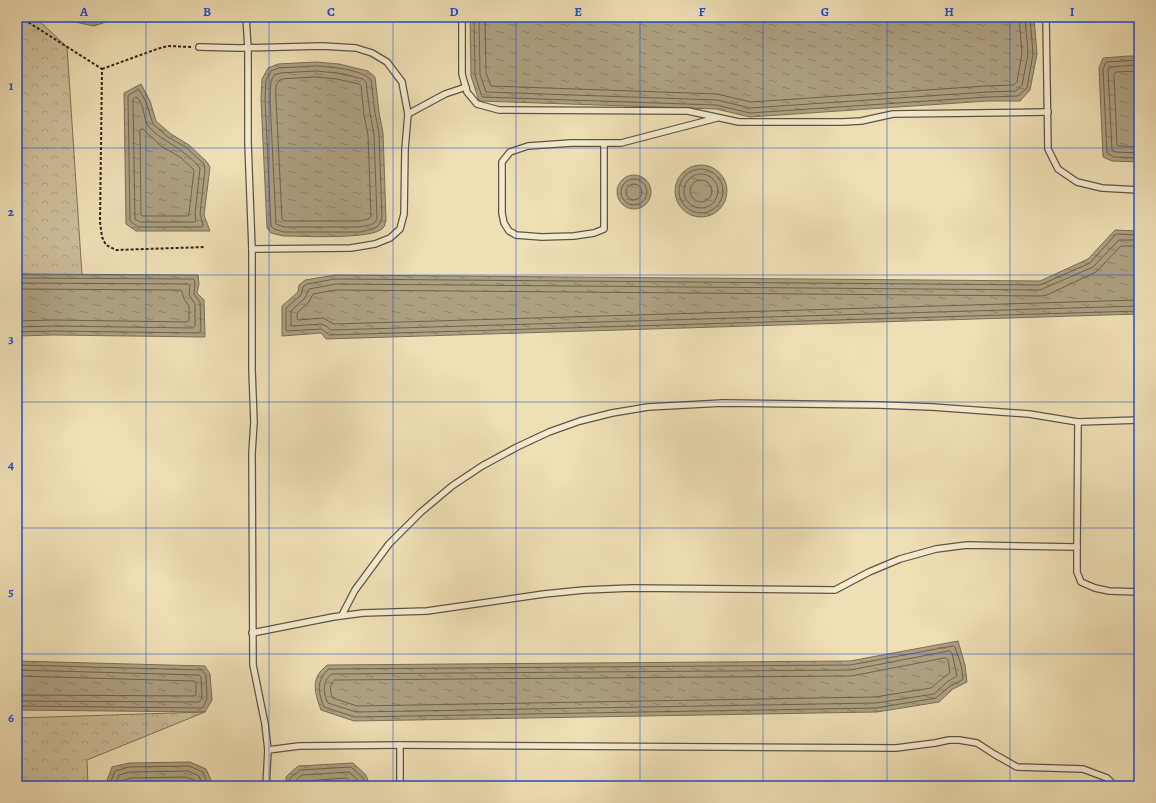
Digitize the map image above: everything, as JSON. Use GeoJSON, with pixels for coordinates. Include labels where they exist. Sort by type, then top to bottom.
{"type":"FeatureCollection","features":[{"type":"Feature","properties":{"kind":"lane"},"geometry":{"type":"LineString","coordinates":[[246,17],[248,48],[248,143],[252,249],[252,370],[254,422],[252,454],[252,634],[253,666],[265,724],[268,750],[266,786]]}},
{"type":"Feature","properties":{"kind":"lane"},"geometry":{"type":"LineString","coordinates":[[462,17],[462,74],[467,92],[477,104],[500,110],[688,111],[739,122],[843,122],[894,114],[1048,112]]}},
{"type":"Feature","properties":{"kind":"lane"},"geometry":{"type":"LineString","coordinates":[[1046,17],[1048,149],[1058,169],[1077,182],[1102,188],[1139,190]]}},
{"type":"Feature","properties":{"kind":"lane"},"geometry":{"type":"LineString","coordinates":[[199,47],[248,48],[322,46],[356,48],[372,53],[386,62],[402,82],[408,114],[405,150],[404,214],[400,229],[390,238],[374,244],[352,248],[252,249]]}},
{"type":"Feature","properties":{"kind":"lane"},"geometry":{"type":"LineString","coordinates":[[408,114],[445,94],[466,87]]}},
{"type":"Feature","properties":{"kind":"lane"},"geometry":{"type":"LineString","coordinates":[[604,143],[604,229],[594,233],[574,236],[542,237],[516,235],[508,231],[504,223],[502,212],[502,162],[510,152],[528,146],[604,143],[621,143],[719,117]]}},
{"type":"Feature","properties":{"kind":"lane"},"geometry":{"type":"LineString","coordinates":[[342,616],[355,590],[389,544],[421,512],[452,486],[482,466],[517,447],[550,432],[580,421],[612,413],[648,407],[730,403],[932,407],[1029,414],[1078,422],[1139,420]]}},
{"type":"Feature","properties":{"kind":"lane"},"geometry":{"type":"LineString","coordinates":[[1078,422],[1078,572],[1081,582],[1095,588],[1139,592]]}},
{"type":"Feature","properties":{"kind":"lane"},"geometry":{"type":"LineString","coordinates":[[252,634],[364,613],[427,611],[544,594],[584,590],[632,588],[835,590],[900,559],[936,549],[968,545],[1078,547]]}},
{"type":"Feature","properties":{"kind":"lane"},"geometry":{"type":"LineString","coordinates":[[268,750],[299,746],[400,745],[896,748],[949,740],[959,740],[977,743],[1017,767],[1083,769],[1107,778],[1115,786]]}},
{"type":"Feature","properties":{"kind":"lane"},"geometry":{"type":"LineString","coordinates":[[400,745],[400,786]]}},
{"type":"Feature","properties":{"kind":"path"},"geometry":{"type":"LineString","coordinates":[[20,17],[102,69]]}},
{"type":"Feature","properties":{"kind":"path"},"geometry":{"type":"LineString","coordinates":[[102,69],[168,46],[199,47]]}},
{"type":"Feature","properties":{"kind":"path"},"geometry":{"type":"LineString","coordinates":[[102,69],[100,222],[102,236],[106,245],[116,250],[205,247]]}},
{"type":"Feature","properties":{"kind":"green space"},"geometry":{"type":"Polygon","coordinates":[[[17,17],[35,17],[67,47],[82,275],[17,274],[17,17]]]}},
{"type":"Feature","properties":{"kind":"green space"},"geometry":{"type":"Polygon","coordinates":[[[205,712],[87,760],[88,786],[17,786],[17,718],[205,712]]]}},
{"type":"Feature","properties":{"kind":"water"},"geometry":{"type":"Polygon","coordinates":[[[54,17],[121,17],[94,26],[54,17]]]}},
{"type":"Feature","properties":{"kind":"water"},"geometry":{"type":"Polygon","coordinates":[[[470,17],[1034,17],[1037,54],[1030,90],[1020,101],[987,101],[750,117],[716,109],[479,101],[471,76],[470,17]]]}},
{"type":"Feature","properties":{"kind":"water"},"geometry":{"type":"Polygon","coordinates":[[[1139,56],[1139,162],[1112,161],[1103,157],[1099,68],[1103,58],[1139,56]]]}},
{"type":"Feature","properties":{"kind":"water"},"geometry":{"type":"Polygon","coordinates":[[[316,62],[339,64],[368,71],[375,77],[383,133],[386,219],[384,227],[377,232],[352,236],[283,236],[271,233],[267,228],[261,99],[262,79],[268,68],[278,64],[316,62]]]}},
{"type":"Feature","properties":{"kind":"water"},"geometry":{"type":"Polygon","coordinates":[[[141,84],[150,101],[156,121],[171,134],[189,145],[207,162],[210,167],[204,215],[210,231],[136,231],[126,224],[124,93],[141,84]]]}},
{"type":"Feature","properties":{"kind":"water"},"geometry":{"type":"Polygon","coordinates":[[[701,165],[711,167],[719,173],[725,181],[727,191],[725,201],[719,209],[711,215],[701,217],[691,215],[683,209],[677,201],[675,191],[677,181],[683,173],[691,167],[701,165]]]}},
{"type":"Feature","properties":{"kind":"water"},"geometry":{"type":"Polygon","coordinates":[[[631,175],[637,175],[641,176],[648,182],[651,192],[650,199],[644,206],[637,209],[631,209],[627,208],[620,202],[617,195],[617,189],[618,185],[624,178],[631,175]]]}},
{"type":"Feature","properties":{"kind":"water"},"geometry":{"type":"Polygon","coordinates":[[[1115,230],[1139,231],[1139,314],[326,339],[321,333],[282,336],[282,306],[298,292],[299,285],[305,280],[335,275],[1040,281],[1088,259],[1115,230]]]}},
{"type":"Feature","properties":{"kind":"water"},"geometry":{"type":"Polygon","coordinates":[[[17,274],[198,275],[199,284],[197,293],[204,300],[205,337],[17,336],[17,274]]]}},
{"type":"Feature","properties":{"kind":"water"},"geometry":{"type":"Polygon","coordinates":[[[958,641],[965,665],[967,682],[953,689],[939,702],[877,712],[354,721],[321,710],[315,688],[318,675],[327,665],[850,661],[958,641]]]}},
{"type":"Feature","properties":{"kind":"water"},"geometry":{"type":"Polygon","coordinates":[[[17,661],[205,666],[210,674],[212,700],[205,712],[17,710],[17,661]]]}},
{"type":"Feature","properties":{"kind":"water"},"geometry":{"type":"Polygon","coordinates":[[[190,762],[206,769],[211,780],[209,786],[105,786],[112,767],[129,763],[190,762]]]}},
{"type":"Feature","properties":{"kind":"water"},"geometry":{"type":"Polygon","coordinates":[[[353,763],[366,775],[370,786],[286,786],[286,777],[298,766],[353,763]]]}}]}
